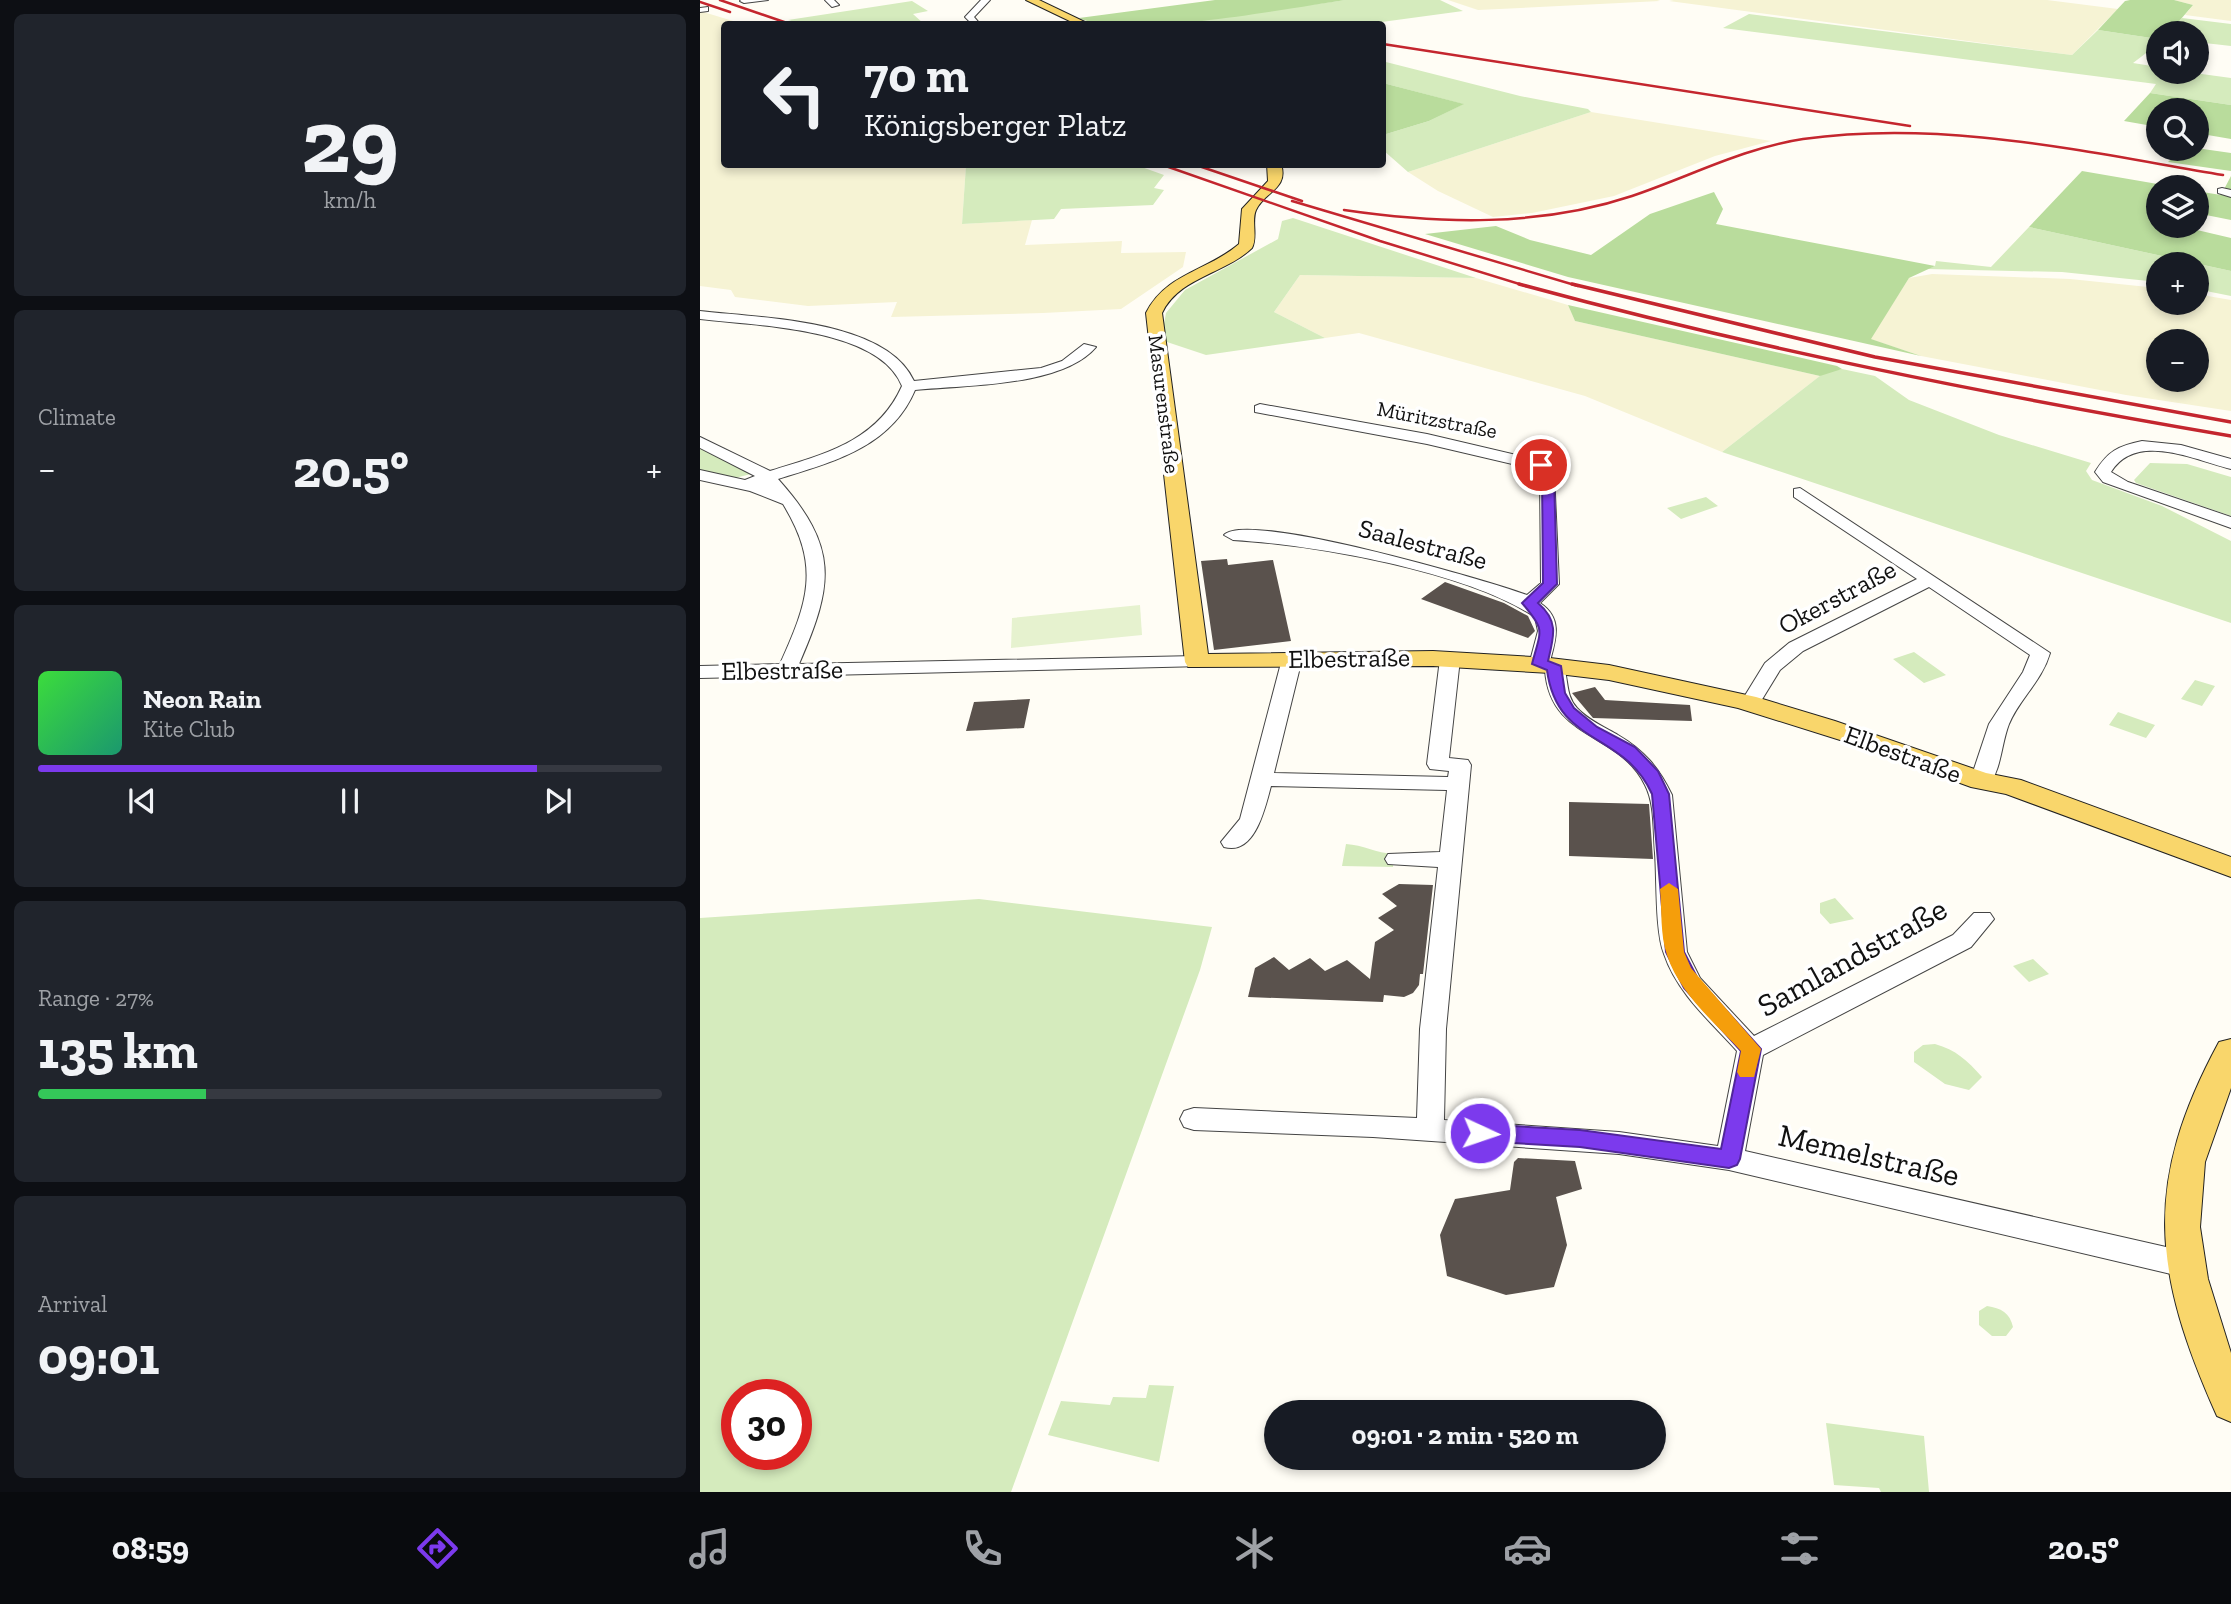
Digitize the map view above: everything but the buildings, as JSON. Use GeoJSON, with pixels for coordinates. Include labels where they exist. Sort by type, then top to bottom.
{"type":"FeatureCollection","features":[{"type":"Feature","properties":{"kind":"main road"},"geometry":{"type":"LineString","coordinates":[[1031,0],[1077,21]]}},
{"type":"Feature","properties":{"kind":"main road","name":"Masurenstraße"},"geometry":{"type":"LineString","coordinates":[[1196,662],[1154,313],[1157,305],[1170,290],[1230,260],[1247,245],[1249,209],[1275,181],[1275,168]]}},
{"type":"Feature","properties":{"kind":"main road","name":"Elbestraße"},"geometry":{"type":"LineString","coordinates":[[1196,662],[1451,659],[1547,665],[1666,683],[1751,702],[1981,781],[2011,786],[2231,867]]}},
{"type":"Feature","properties":{"kind":"main road","name":"Elbestraße"},"geometry":{"type":"LineString","coordinates":[[1981,781],[2008,798],[2231,881]]}},
{"type":"Feature","properties":{"kind":"main road"},"geometry":{"type":"LineString","coordinates":[[2231,1051],[2194,1137],[2182,1201],[2182,1231],[2198,1312],[2231,1403]]}},
{"type":"Feature","properties":{"kind":"street"},"geometry":{"type":"LineString","coordinates":[[750,0],[744,1],[764,0]]}},
{"type":"Feature","properties":{"kind":"street"},"geometry":{"type":"LineString","coordinates":[[757,0],[764,0]]}},
{"type":"Feature","properties":{"kind":"street"},"geometry":{"type":"LineString","coordinates":[[973,21],[969,17],[986,0]]}},
{"type":"Feature","properties":{"kind":"street"},"geometry":{"type":"LineString","coordinates":[[700,315],[828,333],[858,341],[878,350],[896,363],[909,386],[906,400],[895,415],[873,434],[831,454],[746,485]]}},
{"type":"Feature","properties":{"kind":"street"},"geometry":{"type":"LineString","coordinates":[[909,386],[1043,372],[1067,364],[1089,347]]}},
{"type":"Feature","properties":{"kind":"street","name":"Müritzstraße"},"geometry":{"type":"LineString","coordinates":[[1260,410],[1427,439],[1541,465],[1548,475],[1550,584],[1530,603]]}},
{"type":"Feature","properties":{"kind":"street"},"geometry":{"type":"LineString","coordinates":[[700,442],[767,476],[802,518],[812,544],[818,570],[816,604],[787,670]]}},
{"type":"Feature","properties":{"kind":"street"},"geometry":{"type":"LineString","coordinates":[[2231,464],[2176,449],[2142,446],[2121,452],[2104,471],[2109,479],[2122,485],[2231,523]]}},
{"type":"Feature","properties":{"kind":"street"},"geometry":{"type":"LineString","coordinates":[[700,475],[774,492],[789,501]]}},
{"type":"Feature","properties":{"kind":"street","name":"Okerstraße"},"geometry":{"type":"LineString","coordinates":[[1800,493],[2040,653],[2033,673],[1999,724],[1990,766],[1981,781]]}},
{"type":"Feature","properties":{"kind":"street","name":"Saalestraße"},"geometry":{"type":"LineString","coordinates":[[1233,535],[1256,535],[1359,553],[1451,576],[1530,603]]}},
{"type":"Feature","properties":{"kind":"street","name":"Okerstraße"},"geometry":{"type":"LineString","coordinates":[[1751,702],[1772,667],[1796,647],[1929,580]]}},
{"type":"Feature","properties":{"kind":"street"},"geometry":{"type":"LineString","coordinates":[[1530,603],[1544,615],[1548,629],[1547,665],[1568,710],[1591,730],[1629,751],[1650,771],[1661,794],[1675,952],[1690,983],[1751,1049],[1729,1159]]}},
{"type":"Feature","properties":{"kind":"street"},"geometry":{"type":"LineString","coordinates":[[1232,842],[1251,821],[1292,659]]}},
{"type":"Feature","properties":{"kind":"street"},"geometry":{"type":"LineString","coordinates":[[1430,1130],[1433,1029],[1452,865],[1460,765],[1438,764],[1451,659]]}},
{"type":"Feature","properties":{"kind":"street","name":"Elbestraße"},"geometry":{"type":"LineString","coordinates":[[700,672],[1196,662]]}},
{"type":"Feature","properties":{"kind":"street"},"geometry":{"type":"LineString","coordinates":[[1262,779],[1458,784]]}},
{"type":"Feature","properties":{"kind":"street"},"geometry":{"type":"LineString","coordinates":[[1396,859],[1452,865]]}},
{"type":"Feature","properties":{"kind":"street","name":"Samlandstraße"},"geometry":{"type":"LineString","coordinates":[[1751,1049],[1962,941],[1982,919]]}},
{"type":"Feature","properties":{"kind":"street","name":"Memelstraße"},"geometry":{"type":"LineString","coordinates":[[1194,1119],[1580,1139],[1729,1159],[2188,1265]]}},
{"type":"Feature","properties":{"kind":"shaded area"},"geometry":{"type":"Polygon","coordinates":[[[1448,0],[1657,0],[1660,1],[1478,10],[1448,0]]]}},
{"type":"Feature","properties":{"kind":"shaded area"},"geometry":{"type":"Polygon","coordinates":[[[2047,0],[2118,9],[2072,55],[1669,1],[2047,0]]]}},
{"type":"Feature","properties":{"kind":"shaded area"},"geometry":{"type":"Polygon","coordinates":[[[2174,0],[2231,0],[2231,21],[2185,15],[2193,5],[2174,0]]]}},
{"type":"Feature","properties":{"kind":"shaded area"},"geometry":{"type":"Polygon","coordinates":[[[700,11],[733,21],[721,21],[721,168],[966,168],[962,224],[1032,220],[1025,245],[1122,241],[1121,253],[1186,252],[1183,267],[1121,309],[891,317],[897,302],[808,306],[735,297],[731,290],[700,286],[700,11]]]}},
{"type":"Feature","properties":{"kind":"shaded area"},"geometry":{"type":"Polygon","coordinates":[[[1591,112],[1771,141],[1715,156],[1614,196],[1532,213],[1493,217],[1438,191],[1408,172],[1591,112]]]}},
{"type":"Feature","properties":{"kind":"shaded area"},"geometry":{"type":"Polygon","coordinates":[[[1932,274],[2070,279],[2146,287],[2146,315],[2209,315],[2209,296],[2231,300],[2231,411],[2126,395],[1921,356],[1870,339],[1909,278],[1932,274]]]}},
{"type":"Feature","properties":{"kind":"shaded area"},"geometry":{"type":"Polygon","coordinates":[[[1300,275],[1476,278],[1568,305],[1575,321],[1820,376],[1722,452],[1585,396],[1359,333],[1325,338],[1274,312],[1300,275]]]}},
{"type":"Feature","properties":{"kind":"green space"},"geometry":{"type":"Polygon","coordinates":[[[1215,0],[1346,0],[1198,21],[1090,21],[1079,18],[1215,0]]]}},
{"type":"Feature","properties":{"kind":"green space"},"geometry":{"type":"Polygon","coordinates":[[[1346,0],[1440,0],[1463,11],[1386,21],[1189,21],[1346,0]]]}},
{"type":"Feature","properties":{"kind":"green space"},"geometry":{"type":"Polygon","coordinates":[[[2174,0],[2193,5],[2179,21],[2146,21],[2146,37],[2098,30],[2125,1],[2174,0]]]}},
{"type":"Feature","properties":{"kind":"green space"},"geometry":{"type":"Polygon","coordinates":[[[912,1],[928,11],[913,14],[921,21],[788,20],[912,1]]]}},
{"type":"Feature","properties":{"kind":"green space"},"geometry":{"type":"Polygon","coordinates":[[[1749,14],[2072,55],[2098,30],[2146,37],[2146,53],[2133,63],[2146,65],[2146,83],[1723,28],[1749,14]]]}},
{"type":"Feature","properties":{"kind":"green space"},"geometry":{"type":"Polygon","coordinates":[[[2182,18],[2206,21],[2179,21],[2182,18]]]}},
{"type":"Feature","properties":{"kind":"green space"},"geometry":{"type":"Polygon","coordinates":[[[2209,21],[2231,24],[2231,46],[2209,43],[2209,21]]]}},
{"type":"Feature","properties":{"kind":"green space"},"geometry":{"type":"Polygon","coordinates":[[[1386,62],[1520,96],[1588,109],[1591,112],[1408,172],[1386,153],[1386,134],[1429,121],[1463,104],[1386,84],[1386,62]]]}},
{"type":"Feature","properties":{"kind":"green space"},"geometry":{"type":"Polygon","coordinates":[[[2209,75],[2231,78],[2231,105],[2209,102],[2209,98],[2184,98],[2150,93],[2156,84],[2209,84],[2209,75]]]}},
{"type":"Feature","properties":{"kind":"green space"},"geometry":{"type":"Polygon","coordinates":[[[1386,84],[1464,104],[1429,121],[1386,134],[1386,84]]]}},
{"type":"Feature","properties":{"kind":"green space"},"geometry":{"type":"Polygon","coordinates":[[[2150,93],[2184,98],[2146,98],[2146,125],[2124,121],[2150,93]]]}},
{"type":"Feature","properties":{"kind":"green space"},"geometry":{"type":"Polygon","coordinates":[[[2209,102],[2231,105],[2231,139],[2209,135],[2209,102]]]}},
{"type":"Feature","properties":{"kind":"green space"},"geometry":{"type":"Polygon","coordinates":[[[2209,150],[2231,153],[2231,171],[2168,162],[2209,161],[2209,150]]]}},
{"type":"Feature","properties":{"kind":"green space"},"geometry":{"type":"Polygon","coordinates":[[[966,168],[1144,168],[1164,175],[1154,188],[1164,190],[1153,205],[1061,209],[1054,219],[962,224],[966,168]]]}},
{"type":"Feature","properties":{"kind":"green space"},"geometry":{"type":"Polygon","coordinates":[[[2082,171],[2146,182],[2146,238],[2209,238],[2209,233],[2231,238],[2231,271],[2209,266],[2209,252],[2146,252],[2029,227],[2082,171]]]}},
{"type":"Feature","properties":{"kind":"green space"},"geometry":{"type":"Polygon","coordinates":[[[2231,176],[2231,220],[2209,216],[2209,193],[2221,195],[2231,176]]]}},
{"type":"Feature","properties":{"kind":"green space"},"geometry":{"type":"Polygon","coordinates":[[[1714,192],[1723,209],[1716,224],[1935,266],[1909,278],[1871,339],[1921,356],[1568,277],[1425,234],[1496,226],[1530,240],[1591,255],[1650,214],[1714,192]]]}},
{"type":"Feature","properties":{"kind":"green space"},"geometry":{"type":"Polygon","coordinates":[[[1293,218],[1476,278],[1300,275],[1274,312],[1325,338],[1206,355],[1161,340],[1166,313],[1185,290],[1278,239],[1282,221],[1293,218]]]}},
{"type":"Feature","properties":{"kind":"green space"},"geometry":{"type":"Polygon","coordinates":[[[2029,227],[2146,252],[2146,281],[2062,272],[1927,269],[1935,266],[1936,261],[1991,267],[2029,227]]]}},
{"type":"Feature","properties":{"kind":"green space"},"geometry":{"type":"Polygon","coordinates":[[[2209,266],[2231,271],[2231,296],[2209,292],[2209,266]]]}},
{"type":"Feature","properties":{"kind":"green space"},"geometry":{"type":"Polygon","coordinates":[[[1568,305],[1842,369],[1820,376],[1575,321],[1568,305]]]}},
{"type":"Feature","properties":{"kind":"green space"},"geometry":{"type":"Polygon","coordinates":[[[1842,369],[1875,376],[1909,400],[1999,435],[2091,463],[2086,471],[2092,480],[2162,506],[2231,541],[2231,623],[1722,452],[1825,372],[1842,369]]]}},
{"type":"Feature","properties":{"kind":"green space"},"geometry":{"type":"Polygon","coordinates":[[[700,447],[750,471],[751,474],[735,478],[700,471],[700,447]]]}},
{"type":"Feature","properties":{"kind":"green space"},"geometry":{"type":"Polygon","coordinates":[[[2150,463],[2187,464],[2231,477],[2231,516],[2136,483],[2134,480],[2150,463]]]}},
{"type":"Feature","properties":{"kind":"green space"},"geometry":{"type":"Polygon","coordinates":[[[1706,497],[1718,506],[1681,519],[1667,508],[1706,497]]]}},
{"type":"Feature","properties":{"kind":"green space"},"geometry":{"type":"Polygon","coordinates":[[[1140,605],[1142,635],[1011,648],[1012,618],[1140,605]]]}},
{"type":"Feature","properties":{"kind":"green space"},"geometry":{"type":"Polygon","coordinates":[[[1914,652],[1946,675],[1924,683],[1893,659],[1914,652]]]}},
{"type":"Feature","properties":{"kind":"green space"},"geometry":{"type":"Polygon","coordinates":[[[2195,680],[2215,686],[2202,706],[2181,699],[2195,680]]]}},
{"type":"Feature","properties":{"kind":"green space"},"geometry":{"type":"Polygon","coordinates":[[[2118,712],[2155,725],[2146,738],[2109,725],[2118,712]]]}},
{"type":"Feature","properties":{"kind":"green space"},"geometry":{"type":"Polygon","coordinates":[[[1346,844],[1394,854],[1393,867],[1342,866],[1346,844]]]}},
{"type":"Feature","properties":{"kind":"green space"},"geometry":{"type":"Polygon","coordinates":[[[1835,898],[1854,919],[1830,924],[1820,913],[1820,903],[1835,898]]]}},
{"type":"Feature","properties":{"kind":"green space"},"geometry":{"type":"Polygon","coordinates":[[[979,899],[1212,927],[1200,970],[1011,1492],[700,1492],[700,918],[979,899]]]}},
{"type":"Feature","properties":{"kind":"green space"},"geometry":{"type":"Polygon","coordinates":[[[2033,959],[2049,974],[2029,982],[2013,966],[2033,959]]]}},
{"type":"Feature","properties":{"kind":"green space"},"geometry":{"type":"Polygon","coordinates":[[[1935,1044],[1961,1056],[1982,1077],[1969,1090],[1945,1084],[1914,1062],[1914,1052],[1923,1045],[1935,1044]]]}},
{"type":"Feature","properties":{"kind":"green space"},"geometry":{"type":"Polygon","coordinates":[[[1987,1306],[2001,1310],[2010,1318],[2013,1327],[2006,1336],[1992,1336],[1979,1325],[1979,1311],[1987,1306]]]}},
{"type":"Feature","properties":{"kind":"green space"},"geometry":{"type":"Polygon","coordinates":[[[1149,1385],[1174,1386],[1159,1462],[1048,1435],[1061,1401],[1110,1405],[1113,1397],[1146,1398],[1149,1385]]]}},
{"type":"Feature","properties":{"kind":"green space"},"geometry":{"type":"Polygon","coordinates":[[[1826,1423],[1924,1436],[1929,1492],[1881,1492],[1879,1488],[1834,1485],[1826,1423]]]}},
{"type":"Feature","properties":{"kind":"railway"},"geometry":{"type":"LineString","coordinates":[[720,0],[781,21]]}},
{"type":"Feature","properties":{"kind":"railway"},"geometry":{"type":"LineString","coordinates":[[700,2],[730,12]]}},
{"type":"Feature","properties":{"kind":"railway"},"geometry":{"type":"LineString","coordinates":[[1386,44],[1910,126]]}},
{"type":"Feature","properties":{"kind":"railway"},"geometry":{"type":"LineString","coordinates":[[1344,210],[1453,220],[1525,218],[1561,213],[1632,196],[1781,143],[1856,134],[1908,133],[2014,141],[2223,175]]}},
{"type":"Feature","properties":{"kind":"railway"},"geometry":{"type":"LineString","coordinates":[[1171,168],[1380,241],[1522,285]]}},
{"type":"Feature","properties":{"kind":"railway"},"geometry":{"type":"LineString","coordinates":[[1205,168],[1302,201]]}},
{"type":"Feature","properties":{"kind":"railway"},"geometry":{"type":"LineString","coordinates":[[1292,201],[1578,286]]}},
{"type":"Feature","properties":{"kind":"railway"},"geometry":{"type":"LineString","coordinates":[[1572,284],[1875,357],[2231,422]]}},
{"type":"Feature","properties":{"kind":"railway"},"geometry":{"type":"LineString","coordinates":[[1522,285],[1696,329],[1874,369],[2231,436]]}},
{"type":"Feature","properties":{"kind":"slow traffic"},"geometry":{"type":"LineString","coordinates":[[1669,889],[1675,952],[1682,970],[1703,998],[1751,1049],[1747,1072]]}},
{"type":"Feature","properties":{"kind":"route"},"geometry":{"type":"LineString","coordinates":[[1480,1133],[1619,1143],[1729,1159],[1751,1049],[1690,983],[1675,952],[1661,794],[1650,771],[1629,751],[1591,730],[1568,710],[1558,693],[1554,666],[1539,664],[1548,629],[1544,615],[1530,603],[1550,584],[1548,475],[1541,465]]}}]}
